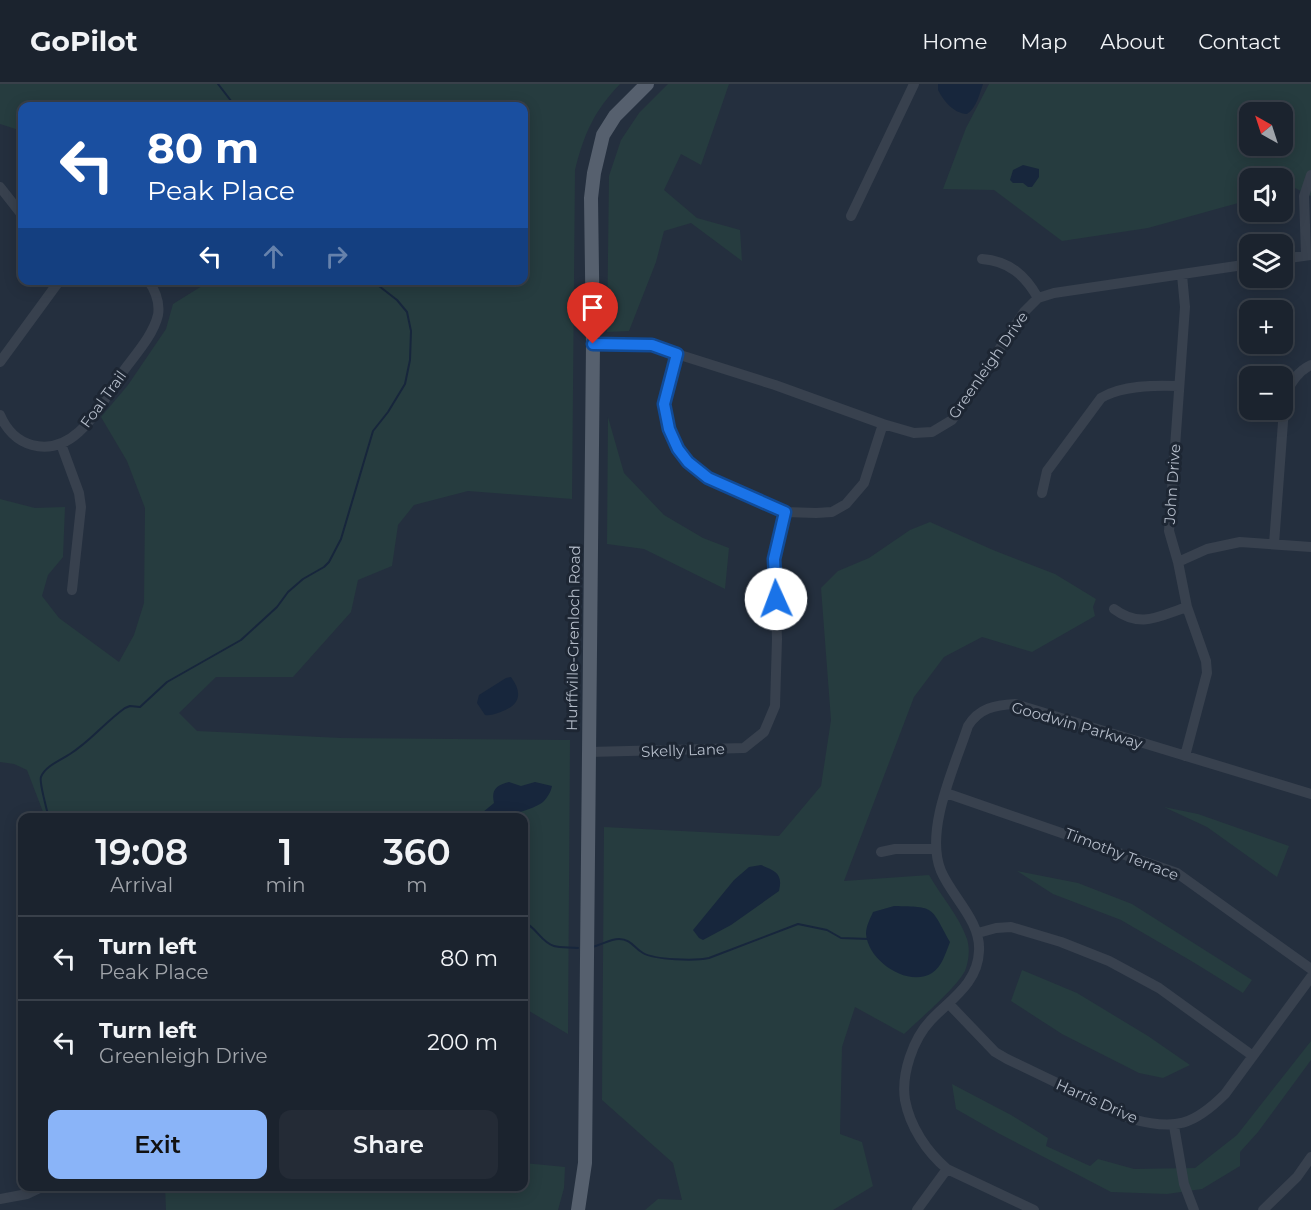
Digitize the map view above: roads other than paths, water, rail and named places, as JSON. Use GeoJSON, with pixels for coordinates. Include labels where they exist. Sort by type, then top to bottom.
{"type":"FeatureCollection","features":[{"type":"Feature","properties":{"kind":"main road","name":"Hurffville-Grenloch Road"},"geometry":{"type":"LineString","coordinates":[[578,1210],[585,1163],[593,344],[591,198],[603,135],[615,116],[647,84]]}},
{"type":"Feature","properties":{"kind":"street"},"geometry":{"type":"LineString","coordinates":[[851,216],[914,84]]}},
{"type":"Feature","properties":{"kind":"street"},"geometry":{"type":"LineString","coordinates":[[1293,257],[1308,254],[1304,196],[1311,175]]}},
{"type":"Feature","properties":{"kind":"street"},"geometry":{"type":"LineString","coordinates":[[0,187],[18,210]]}},
{"type":"Feature","properties":{"kind":"street"},"geometry":{"type":"LineString","coordinates":[[982,259],[995,260],[1015,269],[1038,298]]}},
{"type":"Feature","properties":{"kind":"street","name":"Greenleigh Drive"},"geometry":{"type":"LineString","coordinates":[[593,344],[652,345],[775,385],[883,424],[914,433],[923,433],[942,428],[952,420],[1024,312],[1038,298],[1054,292],[1239,266]]}},
{"type":"Feature","properties":{"kind":"street","name":"John Drive"},"geometry":{"type":"LineString","coordinates":[[1182,275],[1185,307],[1168,516],[1169,531],[1187,607],[1206,661],[1207,673],[1185,756]]}},
{"type":"Feature","properties":{"kind":"street"},"geometry":{"type":"LineString","coordinates":[[0,362],[56,285]]}},
{"type":"Feature","properties":{"kind":"street","name":"Foal Trail"},"geometry":{"type":"LineString","coordinates":[[61,444],[86,425],[155,324],[158,305],[156,293],[151,285]]}},
{"type":"Feature","properties":{"kind":"street"},"geometry":{"type":"LineString","coordinates":[[677,354],[664,404],[669,429],[678,449],[688,462],[708,478],[785,512],[832,512],[846,504],[864,483],[883,424]]}},
{"type":"Feature","properties":{"kind":"street"},"geometry":{"type":"LineString","coordinates":[[1274,544],[1285,395],[1292,381],[1304,368],[1311,365]]}},
{"type":"Feature","properties":{"kind":"street"},"geometry":{"type":"LineString","coordinates":[[1042,493],[1047,471],[1101,398],[1108,394],[1146,387],[1179,386]]}},
{"type":"Feature","properties":{"kind":"street"},"geometry":{"type":"LineString","coordinates":[[0,415],[9,430],[21,441],[40,447],[61,444],[79,493],[81,507],[72,590]]}},
{"type":"Feature","properties":{"kind":"street","name":"Skelly Lane"},"geometry":{"type":"LineString","coordinates":[[589,752],[744,748],[764,732],[775,705],[777,639],[774,559],[785,512]]}},
{"type":"Feature","properties":{"kind":"street"},"geometry":{"type":"LineString","coordinates":[[1178,562],[1207,549],[1240,542],[1311,547]]}},
{"type":"Feature","properties":{"kind":"street"},"geometry":{"type":"LineString","coordinates":[[1114,609],[1135,621],[1187,607]]}},
{"type":"Feature","properties":{"kind":"street","name":"Goodwin Parkway"},"geometry":{"type":"LineString","coordinates":[[978,933],[940,868],[936,849],[936,824],[968,726],[980,712],[999,705],[1015,704],[1311,794]]}},
{"type":"Feature","properties":{"kind":"street","name":"Timothy Terrace"},"geometry":{"type":"LineString","coordinates":[[946,793],[1177,873],[1311,969]]}},
{"type":"Feature","properties":{"kind":"street"},"geometry":{"type":"LineString","coordinates":[[881,852],[895,849],[936,849]]}},
{"type":"Feature","properties":{"kind":"street"},"geometry":{"type":"LineString","coordinates":[[1034,1210],[947,1169],[936,1160],[922,1142],[911,1120],[905,1100],[906,1076],[918,1036],[972,980],[980,953],[978,933],[1011,927],[1061,942],[1109,961],[1159,988],[1253,1056]]}},
{"type":"Feature","properties":{"kind":"street","name":"Harris Drive"},"geometry":{"type":"LineString","coordinates":[[949,1004],[995,1052],[1007,1059],[1132,1119],[1153,1125],[1174,1125],[1196,1118],[1225,1094],[1311,977]]}},
{"type":"Feature","properties":{"kind":"street"},"geometry":{"type":"LineString","coordinates":[[1174,1125],[1184,1184],[1194,1210]]}},
{"type":"Feature","properties":{"kind":"street"},"geometry":{"type":"LineString","coordinates":[[1266,1209],[1297,1177],[1311,1157]]}},
{"type":"Feature","properties":{"kind":"street"},"geometry":{"type":"LineString","coordinates":[[916,1210],[947,1169]]}},
{"type":"Feature","properties":{"kind":"street"},"geometry":{"type":"LineString","coordinates":[[0,1199],[33,1191]]}},
{"type":"Feature","properties":{"kind":"water"},"geometry":{"type":"Polygon","coordinates":[[[938,84],[983,84],[975,104],[967,114],[949,106],[938,90],[938,84]]]}},
{"type":"Feature","properties":{"kind":"water"},"geometry":{"type":"Polygon","coordinates":[[[1023,165],[1039,169],[1039,177],[1032,187],[1023,183],[1013,183],[1010,180],[1013,170],[1023,165]]]}},
{"type":"Feature","properties":{"kind":"water"},"geometry":{"type":"Polygon","coordinates":[[[511,677],[517,688],[516,701],[503,711],[485,715],[477,703],[479,695],[511,677]]]}},
{"type":"Feature","properties":{"kind":"water"},"geometry":{"type":"Polygon","coordinates":[[[509,782],[521,786],[535,782],[552,786],[544,800],[533,808],[518,813],[482,813],[494,803],[493,795],[501,785],[509,782]]]}},
{"type":"Feature","properties":{"kind":"water"},"geometry":{"type":"Polygon","coordinates":[[[761,865],[777,874],[780,881],[779,891],[731,925],[703,940],[699,938],[693,930],[734,880],[749,867],[761,865]]]}},
{"type":"Feature","properties":{"kind":"water"},"geometry":{"type":"Polygon","coordinates":[[[894,906],[925,908],[939,921],[950,942],[941,963],[932,973],[922,977],[901,974],[881,962],[868,944],[866,934],[873,912],[894,906]]]}},
{"type":"Feature","properties":{"kind":"waterway"},"geometry":{"type":"LineString","coordinates":[[218,84],[232,102]]}},
{"type":"Feature","properties":{"kind":"waterway"},"geometry":{"type":"LineString","coordinates":[[48,813],[41,780],[46,770],[78,749],[125,708],[140,707],[167,682],[241,640],[277,607],[288,592],[329,562],[341,539],[373,431],[405,384],[410,360],[411,331],[407,312],[397,300],[377,285]]}},
{"type":"Feature","properties":{"kind":"waterway"},"geometry":{"type":"LineString","coordinates":[[528,924],[549,944],[557,947],[578,948]]}},
{"type":"Feature","properties":{"kind":"waterway"},"geometry":{"type":"LineString","coordinates":[[592,947],[623,939],[640,951],[656,957],[703,959],[798,924],[827,930],[841,938],[869,939]]}}]}
